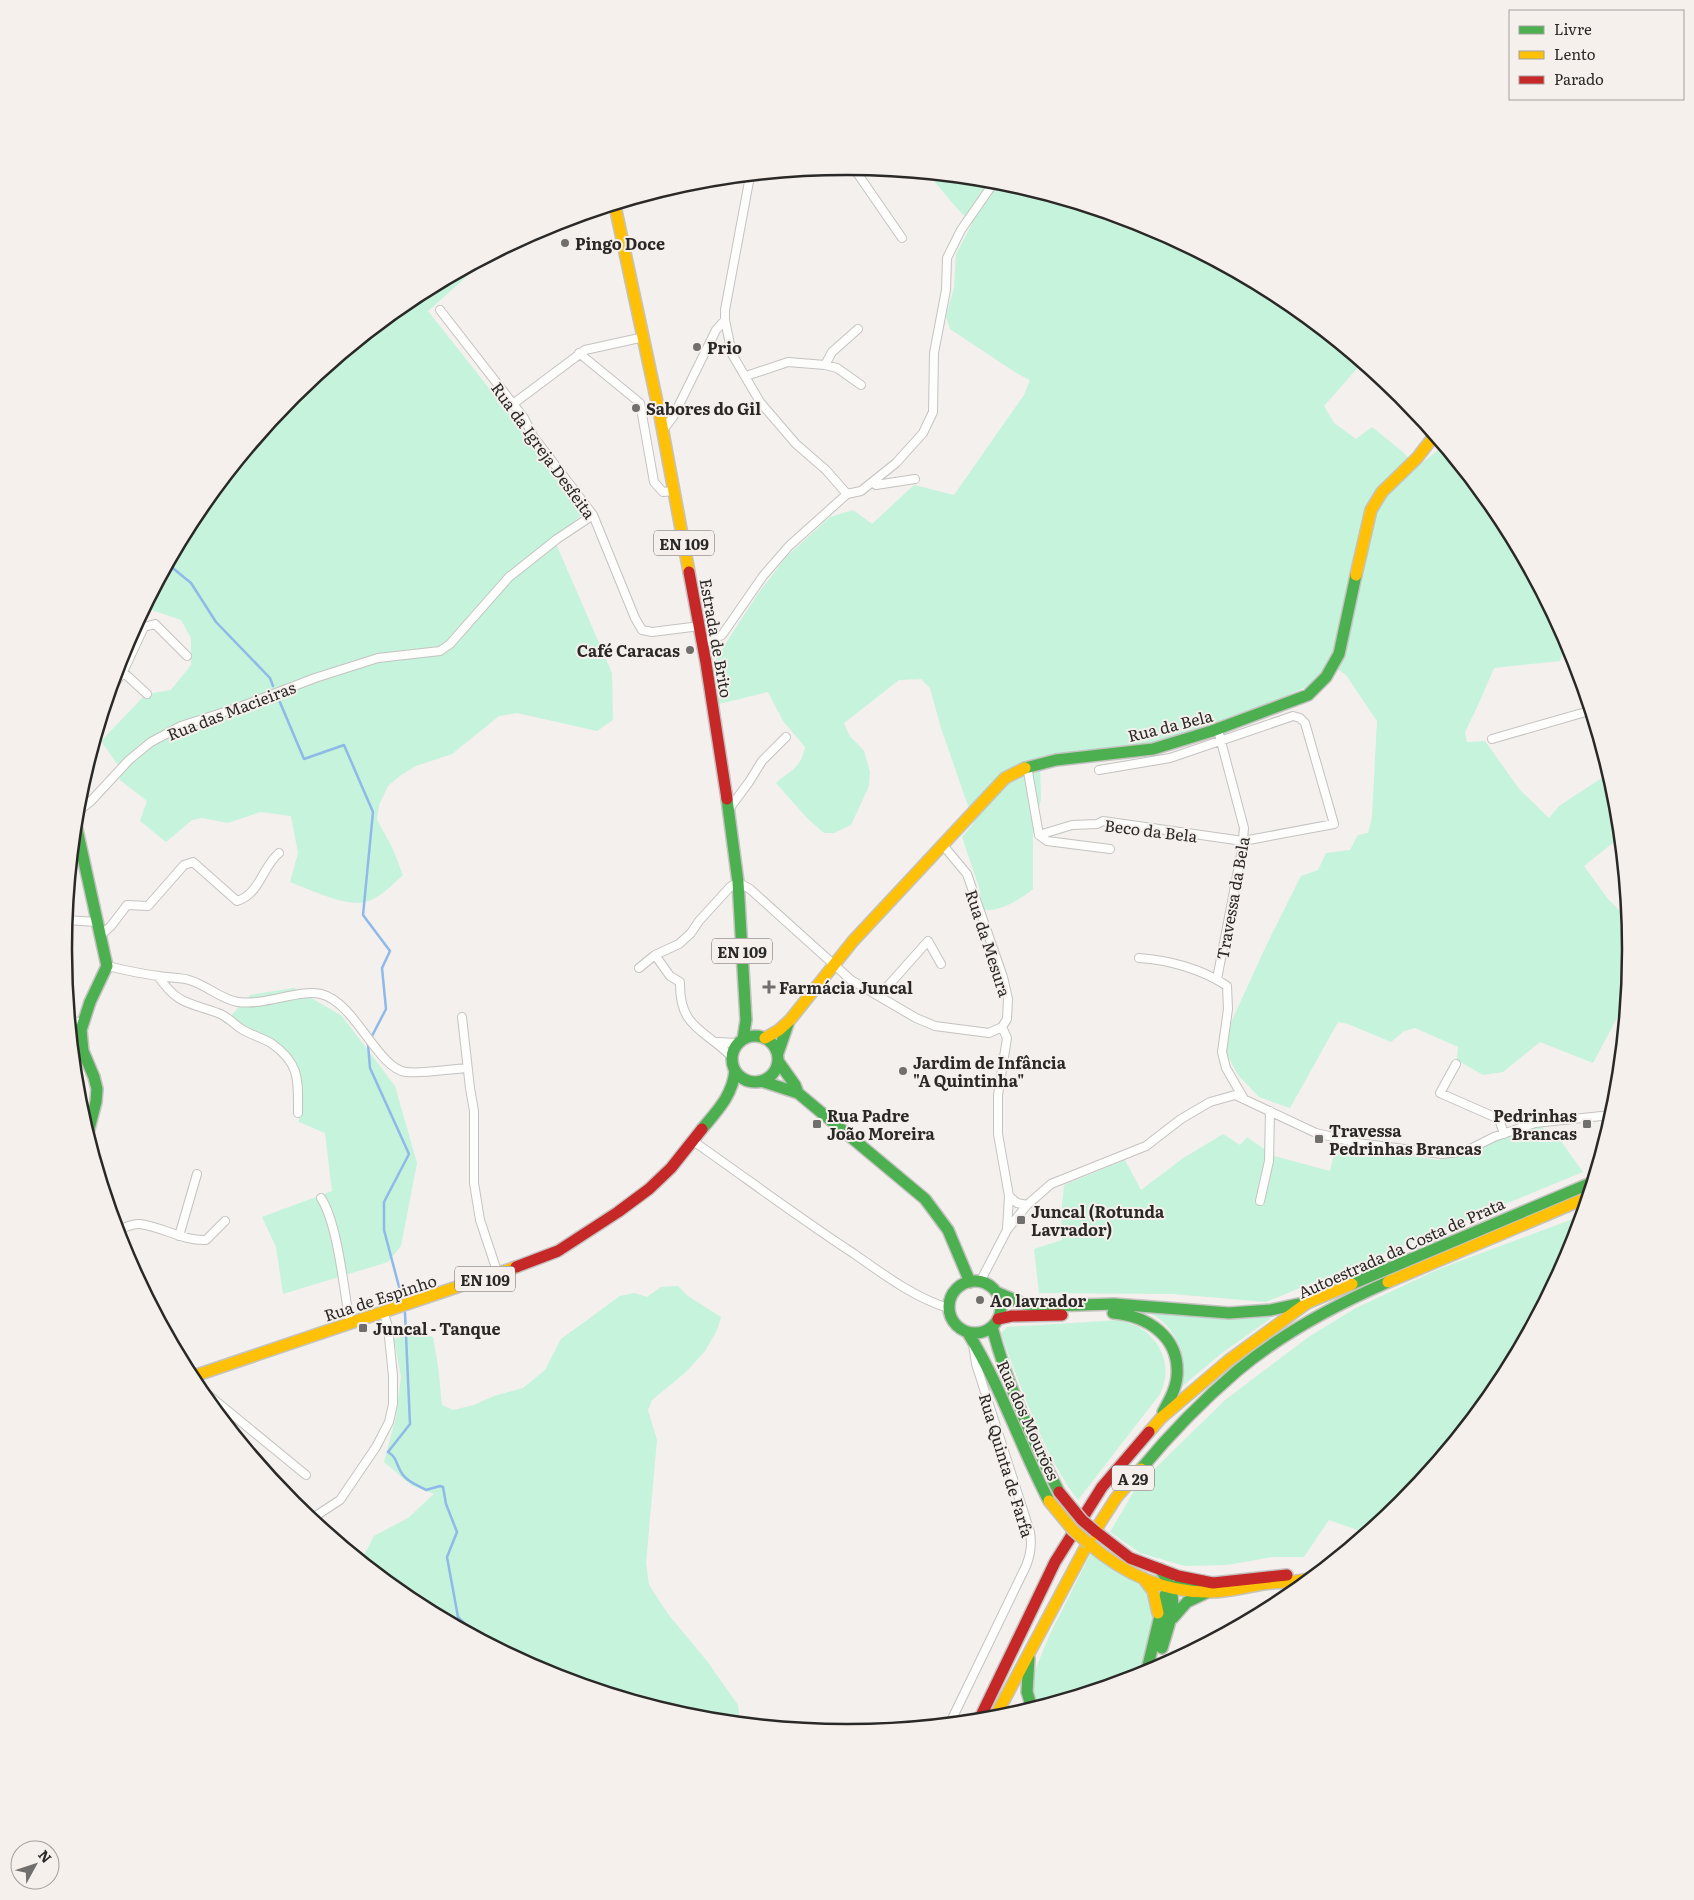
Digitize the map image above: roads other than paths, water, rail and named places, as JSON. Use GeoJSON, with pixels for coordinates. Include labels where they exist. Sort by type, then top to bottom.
{"type":"FeatureCollection","features":[{"type":"Feature","properties":{"kind":"main road","name":"Estrada de Brito"},"geometry":{"type":"LineString","coordinates":[[616,211],[644,337],[700,626],[729,809],[738,882],[746,1020],[740,1041]]}},
{"type":"Feature","properties":{"kind":"main road","name":"Rua da Bela"},"geometry":{"type":"LineString","coordinates":[[761,1037],[779,1030],[790,1020],[865,927],[1005,778],[1016,770],[1027,766],[1151,750],[1218,730],[1308,696],[1332,671],[1339,654],[1371,510],[1382,492],[1418,458],[1430,441]]}},
{"type":"Feature","properties":{"kind":"main road"},"geometry":{"type":"LineString","coordinates":[[80,845],[107,966],[83,1022],[81,1042],[96,1084],[91,1117]]}},
{"type":"Feature","properties":{"kind":"main road"},"geometry":{"type":"LineString","coordinates":[[746,1020],[750,1028],[775,1047],[778,1057],[798,1093],[931,1206],[948,1230],[975,1282]]}},
{"type":"Feature","properties":{"kind":"main road","name":"Rua da Bela"},"geometry":{"type":"LineString","coordinates":[[778,1057],[790,1020]]}},
{"type":"Feature","properties":{"kind":"main road"},"geometry":{"type":"LineString","coordinates":[[740,1041],[761,1037]]}},
{"type":"Feature","properties":{"kind":"main road","name":"EN 109"},"geometry":{"type":"LineString","coordinates":[[735,1070],[732,1056],[740,1041]]}},
{"type":"Feature","properties":{"kind":"main road","name":"EN 109"},"geometry":{"type":"LineString","coordinates":[[757,1082],[773,1074],[778,1057]]}},
{"type":"Feature","properties":{"kind":"main road"},"geometry":{"type":"LineString","coordinates":[[735,1070],[746,1080],[775,1085],[789,1092],[798,1093]]}},
{"type":"Feature","properties":{"kind":"main road","name":"Rua de Espinho"},"geometry":{"type":"LineString","coordinates":[[200,1374],[498,1274],[558,1250],[618,1212],[649,1189],[671,1168],[727,1098],[734,1081],[735,1070]]}},
{"type":"Feature","properties":{"kind":"main road","name":"Rua de Espinho"},"geometry":{"type":"LineString","coordinates":[[727,1098],[757,1082]]}},
{"type":"Feature","properties":{"kind":"main road","name":"Autoestrada da Costa de Prata"},"geometry":{"type":"LineString","coordinates":[[983,1712],[1055,1562],[1077,1525],[1102,1487],[1161,1418],[1228,1361],[1307,1302],[1584,1185]]}},
{"type":"Feature","properties":{"kind":"main road","name":"Autoestrada da Costa de Prata"},"geometry":{"type":"LineString","coordinates":[[999,1710],[1075,1566],[1116,1498],[1162,1444],[1201,1403],[1238,1370],[1281,1339],[1325,1312],[1382,1285],[1579,1201]]}},
{"type":"Feature","properties":{"kind":"main road"},"geometry":{"type":"LineString","coordinates":[[1161,1418],[1175,1386],[1177,1366],[1170,1344],[1164,1334],[1145,1319],[1124,1313],[1012,1316],[995,1323],[980,1333],[970,1336],[952,1322],[948,1308],[954,1291],[961,1285],[975,1282],[1024,1304],[1047,1306],[1114,1304],[1229,1313],[1271,1310],[1307,1302]]}},
{"type":"Feature","properties":{"kind":"main road"},"geometry":{"type":"LineString","coordinates":[[995,1323],[1000,1303],[996,1292]]}},
{"type":"Feature","properties":{"kind":"main road","name":"Rua dos Mourões"},"geometry":{"type":"LineString","coordinates":[[995,1323],[998,1352],[1042,1459],[1059,1492],[1082,1520],[1109,1543],[1130,1558],[1178,1576],[1213,1583],[1266,1576],[1302,1576]]}},
{"type":"Feature","properties":{"kind":"main road","name":"Rua dos Mourões"},"geometry":{"type":"LineString","coordinates":[[970,1336],[986,1362],[1030,1465],[1049,1501],[1078,1534],[1101,1556],[1124,1570],[1173,1588],[1208,1592],[1294,1582]]}},
{"type":"Feature","properties":{"kind":"main road"},"geometry":{"type":"LineString","coordinates":[[1150,1663],[1164,1621],[1175,1599],[1173,1588],[1167,1576],[1160,1569]]}},
{"type":"Feature","properties":{"kind":"main road"},"geometry":{"type":"LineString","coordinates":[[1143,1578],[1149,1584],[1164,1621],[1158,1659]]}},
{"type":"Feature","properties":{"kind":"main road"},"geometry":{"type":"LineString","coordinates":[[1173,1588],[1184,1583],[1202,1581]]}},
{"type":"Feature","properties":{"kind":"main road"},"geometry":{"type":"LineString","coordinates":[[1164,1621],[1188,1602],[1208,1592]]}},
{"type":"Feature","properties":{"kind":"main road"},"geometry":{"type":"LineString","coordinates":[[1030,1652],[1027,1692],[1030,1702]]}},
{"type":"Feature","properties":{"kind":"street"},"geometry":{"type":"LineString","coordinates":[[859,175],[902,238]]}},
{"type":"Feature","properties":{"kind":"street"},"geometry":{"type":"LineString","coordinates":[[749,182],[725,310],[725,320],[732,354],[760,402],[796,444],[826,470],[847,494]]}},
{"type":"Feature","properties":{"kind":"street"},"geometry":{"type":"LineString","coordinates":[[702,644],[722,635],[763,576],[789,546],[847,494],[861,491],[873,483],[896,463],[923,433],[932,412],[934,353],[946,290],[947,258],[961,230],[990,189]]}},
{"type":"Feature","properties":{"kind":"street","name":"Rua da Igreja Desfeita"},"geometry":{"type":"LineString","coordinates":[[440,310],[524,418],[533,436],[593,515],[635,618],[642,630],[652,632],[700,626]]}},
{"type":"Feature","properties":{"kind":"street"},"geometry":{"type":"LineString","coordinates":[[662,430],[673,418],[716,330],[725,320]]}},
{"type":"Feature","properties":{"kind":"street"},"geometry":{"type":"LineString","coordinates":[[825,365],[832,352],[858,328]]}},
{"type":"Feature","properties":{"kind":"street"},"geometry":{"type":"LineString","coordinates":[[513,404],[579,353],[644,337]]}},
{"type":"Feature","properties":{"kind":"street"},"geometry":{"type":"LineString","coordinates":[[579,353],[640,404],[654,482],[663,492],[674,491]]}},
{"type":"Feature","properties":{"kind":"street"},"geometry":{"type":"LineString","coordinates":[[746,376],[788,362],[825,365],[836,368],[862,386]]}},
{"type":"Feature","properties":{"kind":"street"},"geometry":{"type":"LineString","coordinates":[[873,483],[876,485],[915,479]]}},
{"type":"Feature","properties":{"kind":"street","name":"Rua das Macieiras"},"geometry":{"type":"LineString","coordinates":[[86,805],[128,760],[151,742],[181,726],[324,675],[378,658],[440,651],[450,644],[509,577],[557,538],[593,515]]}},
{"type":"Feature","properties":{"kind":"street"},"geometry":{"type":"LineString","coordinates":[[133,649],[144,627],[155,624],[187,656]]}},
{"type":"Feature","properties":{"kind":"street"},"geometry":{"type":"LineString","coordinates":[[124,674],[147,694]]}},
{"type":"Feature","properties":{"kind":"street"},"geometry":{"type":"LineString","coordinates":[[1492,739],[1584,713]]}},
{"type":"Feature","properties":{"kind":"street","name":"Rua da Bela"},"geometry":{"type":"LineString","coordinates":[[1098,770],[1170,758],[1293,716],[1300,718],[1305,723],[1334,824]]}},
{"type":"Feature","properties":{"kind":"street","name":"Travessa da Bela"},"geometry":{"type":"LineString","coordinates":[[1217,978],[1244,828],[1218,730]]}},
{"type":"Feature","properties":{"kind":"street"},"geometry":{"type":"LineString","coordinates":[[729,809],[762,761],[786,737]]}},
{"type":"Feature","properties":{"kind":"street"},"geometry":{"type":"LineString","coordinates":[[1027,766],[1039,835],[1046,841],[1110,849]]}},
{"type":"Feature","properties":{"kind":"street","name":"Beco da Bela"},"geometry":{"type":"LineString","coordinates":[[1039,835],[1072,826],[1096,824],[1104,821],[1243,841],[1334,824]]}},
{"type":"Feature","properties":{"kind":"street","name":"Rua da Mesura"},"geometry":{"type":"LineString","coordinates":[[942,844],[967,874],[1003,977],[1008,999],[1007,1019],[1002,1027],[1007,1038],[998,1095],[998,1134],[1009,1196],[1007,1230]]}},
{"type":"Feature","properties":{"kind":"street"},"geometry":{"type":"LineString","coordinates":[[101,935],[111,926],[127,905],[148,906],[184,865],[192,862],[236,901],[247,896],[262,879],[271,860],[279,853]]}},
{"type":"Feature","properties":{"kind":"street"},"geometry":{"type":"LineString","coordinates":[[639,968],[655,955],[679,944],[691,934],[699,921],[730,887],[738,882],[750,889],[851,980],[916,1018],[936,1026],[989,1033],[1002,1027]]}},
{"type":"Feature","properties":{"kind":"street"},"geometry":{"type":"LineString","coordinates":[[73,920],[96,922]]}},
{"type":"Feature","properties":{"kind":"street"},"geometry":{"type":"LineString","coordinates":[[879,996],[928,941],[941,964]]}},
{"type":"Feature","properties":{"kind":"street"},"geometry":{"type":"LineString","coordinates":[[655,955],[670,976],[680,982],[683,1010],[691,1024],[732,1056]]}},
{"type":"Feature","properties":{"kind":"street"},"geometry":{"type":"LineString","coordinates":[[1139,958],[1162,960],[1217,978],[1227,986],[1228,1009],[1222,1052],[1226,1068],[1244,1099]]}},
{"type":"Feature","properties":{"kind":"street"},"geometry":{"type":"LineString","coordinates":[[107,966],[158,976],[187,979],[204,986],[223,998],[239,1002],[269,1002],[307,993],[322,994],[338,1004],[396,1069],[406,1072],[467,1068]]}},
{"type":"Feature","properties":{"kind":"street"},"geometry":{"type":"LineString","coordinates":[[158,976],[169,991],[181,1001],[221,1014],[243,1030],[270,1043],[285,1055],[294,1067],[298,1080],[298,1113]]}},
{"type":"Feature","properties":{"kind":"street"},"geometry":{"type":"LineString","coordinates":[[462,1017],[474,1112],[477,1202],[480,1220],[498,1274]]}},
{"type":"Feature","properties":{"kind":"street"},"geometry":{"type":"LineString","coordinates":[[76,1021],[83,1022]]}},
{"type":"Feature","properties":{"kind":"street"},"geometry":{"type":"LineString","coordinates":[[714,1041],[723,1043],[740,1041]]}},
{"type":"Feature","properties":{"kind":"street"},"geometry":{"type":"LineString","coordinates":[[1456,1064],[1440,1093],[1499,1119],[1504,1134]]}},
{"type":"Feature","properties":{"kind":"street"},"geometry":{"type":"LineString","coordinates":[[975,1282],[1007,1230],[1027,1205],[1051,1184],[1146,1146],[1181,1119],[1210,1102],[1235,1095],[1316,1133],[1358,1143],[1442,1154],[1466,1152],[1504,1134],[1535,1124],[1603,1116]]}},
{"type":"Feature","properties":{"kind":"street"},"geometry":{"type":"LineString","coordinates":[[1260,1201],[1269,1161],[1270,1111]]}},
{"type":"Feature","properties":{"kind":"street"},"geometry":{"type":"LineString","coordinates":[[693,1141],[885,1275],[919,1297],[948,1308]]}},
{"type":"Feature","properties":{"kind":"street"},"geometry":{"type":"LineString","coordinates":[[179,1236],[196,1174]]}},
{"type":"Feature","properties":{"kind":"street"},"geometry":{"type":"LineString","coordinates":[[1009,1196],[1017,1203],[1027,1205]]}},
{"type":"Feature","properties":{"kind":"street"},"geometry":{"type":"LineString","coordinates":[[321,1198],[328,1208],[350,1324]]}},
{"type":"Feature","properties":{"kind":"street"},"geometry":{"type":"LineString","coordinates":[[124,1227],[140,1224],[195,1241],[206,1240],[225,1221]]}},
{"type":"Feature","properties":{"kind":"street"},"geometry":{"type":"LineString","coordinates":[[317,1515],[340,1500],[376,1447],[390,1422],[393,1404],[393,1376],[388,1327],[384,1313]]}},
{"type":"Feature","properties":{"kind":"street","name":"Rua Quinta de Farfa"},"geometry":{"type":"LineString","coordinates":[[953,1717],[1026,1566],[1031,1554],[1032,1543],[976,1364],[970,1336]]}},
{"type":"Feature","properties":{"kind":"street"},"geometry":{"type":"LineString","coordinates":[[222,1406],[306,1475]]}},
{"type":"Feature","properties":{"kind":"waterway"},"geometry":{"type":"LineString","coordinates":[[173,568],[191,583],[216,622],[270,678],[273,686]]}},
{"type":"Feature","properties":{"kind":"waterway"},"geometry":{"type":"LineString","coordinates":[[279,700],[304,759],[344,745],[373,812],[363,915],[390,951],[382,968],[386,1009],[372,1036]]}},
{"type":"Feature","properties":{"kind":"waterway"},"geometry":{"type":"LineString","coordinates":[[368,1044],[370,1068],[409,1154],[384,1202],[384,1230],[402,1298]]}},
{"type":"Feature","properties":{"kind":"waterway"},"geometry":{"type":"LineString","coordinates":[[405,1313],[410,1424],[388,1452],[394,1457],[403,1475],[411,1482],[426,1490],[440,1486],[443,1487],[446,1504],[457,1532],[447,1557],[458,1617],[464,1623]]}},
{"type":"Feature","properties":{"kind":"place","name":"Pingo Doce"},"geometry":{"type":"Point","coordinates":[565,243]}},
{"type":"Feature","properties":{"kind":"place","name":"Prio"},"geometry":{"type":"Point","coordinates":[697,347]}},
{"type":"Feature","properties":{"kind":"place","name":"Sabores do Gil"},"geometry":{"type":"Point","coordinates":[636,408]}},
{"type":"Feature","properties":{"kind":"place","name":"Café Caracas"},"geometry":{"type":"Point","coordinates":[690,650]}},
{"type":"Feature","properties":{"kind":"place","name":"Farmácia Juncal"},"geometry":{"type":"Point","coordinates":[769,987]}},
{"type":"Feature","properties":{"kind":"place","name":"Jardim de Infância \"A Quintinha\""},"geometry":{"type":"Point","coordinates":[903,1071]}},
{"type":"Feature","properties":{"kind":"place","name":"Rua Padre João Moreira"},"geometry":{"type":"Point","coordinates":[817,1124]}},
{"type":"Feature","properties":{"kind":"place","name":"Pedrinhas Brancas"},"geometry":{"type":"Point","coordinates":[1587,1124]}},
{"type":"Feature","properties":{"kind":"place","name":"Travessa Pedrinhas Brancas"},"geometry":{"type":"Point","coordinates":[1319,1139]}},
{"type":"Feature","properties":{"kind":"place","name":"Juncal (Rotunda Lavrador)"},"geometry":{"type":"Point","coordinates":[1021,1220]}},
{"type":"Feature","properties":{"kind":"place","name":"Ao lavrador"},"geometry":{"type":"Point","coordinates":[980,1300]}},
{"type":"Feature","properties":{"kind":"place","name":"Juncal - Tanque"},"geometry":{"type":"Point","coordinates":[363,1328]}}]}
